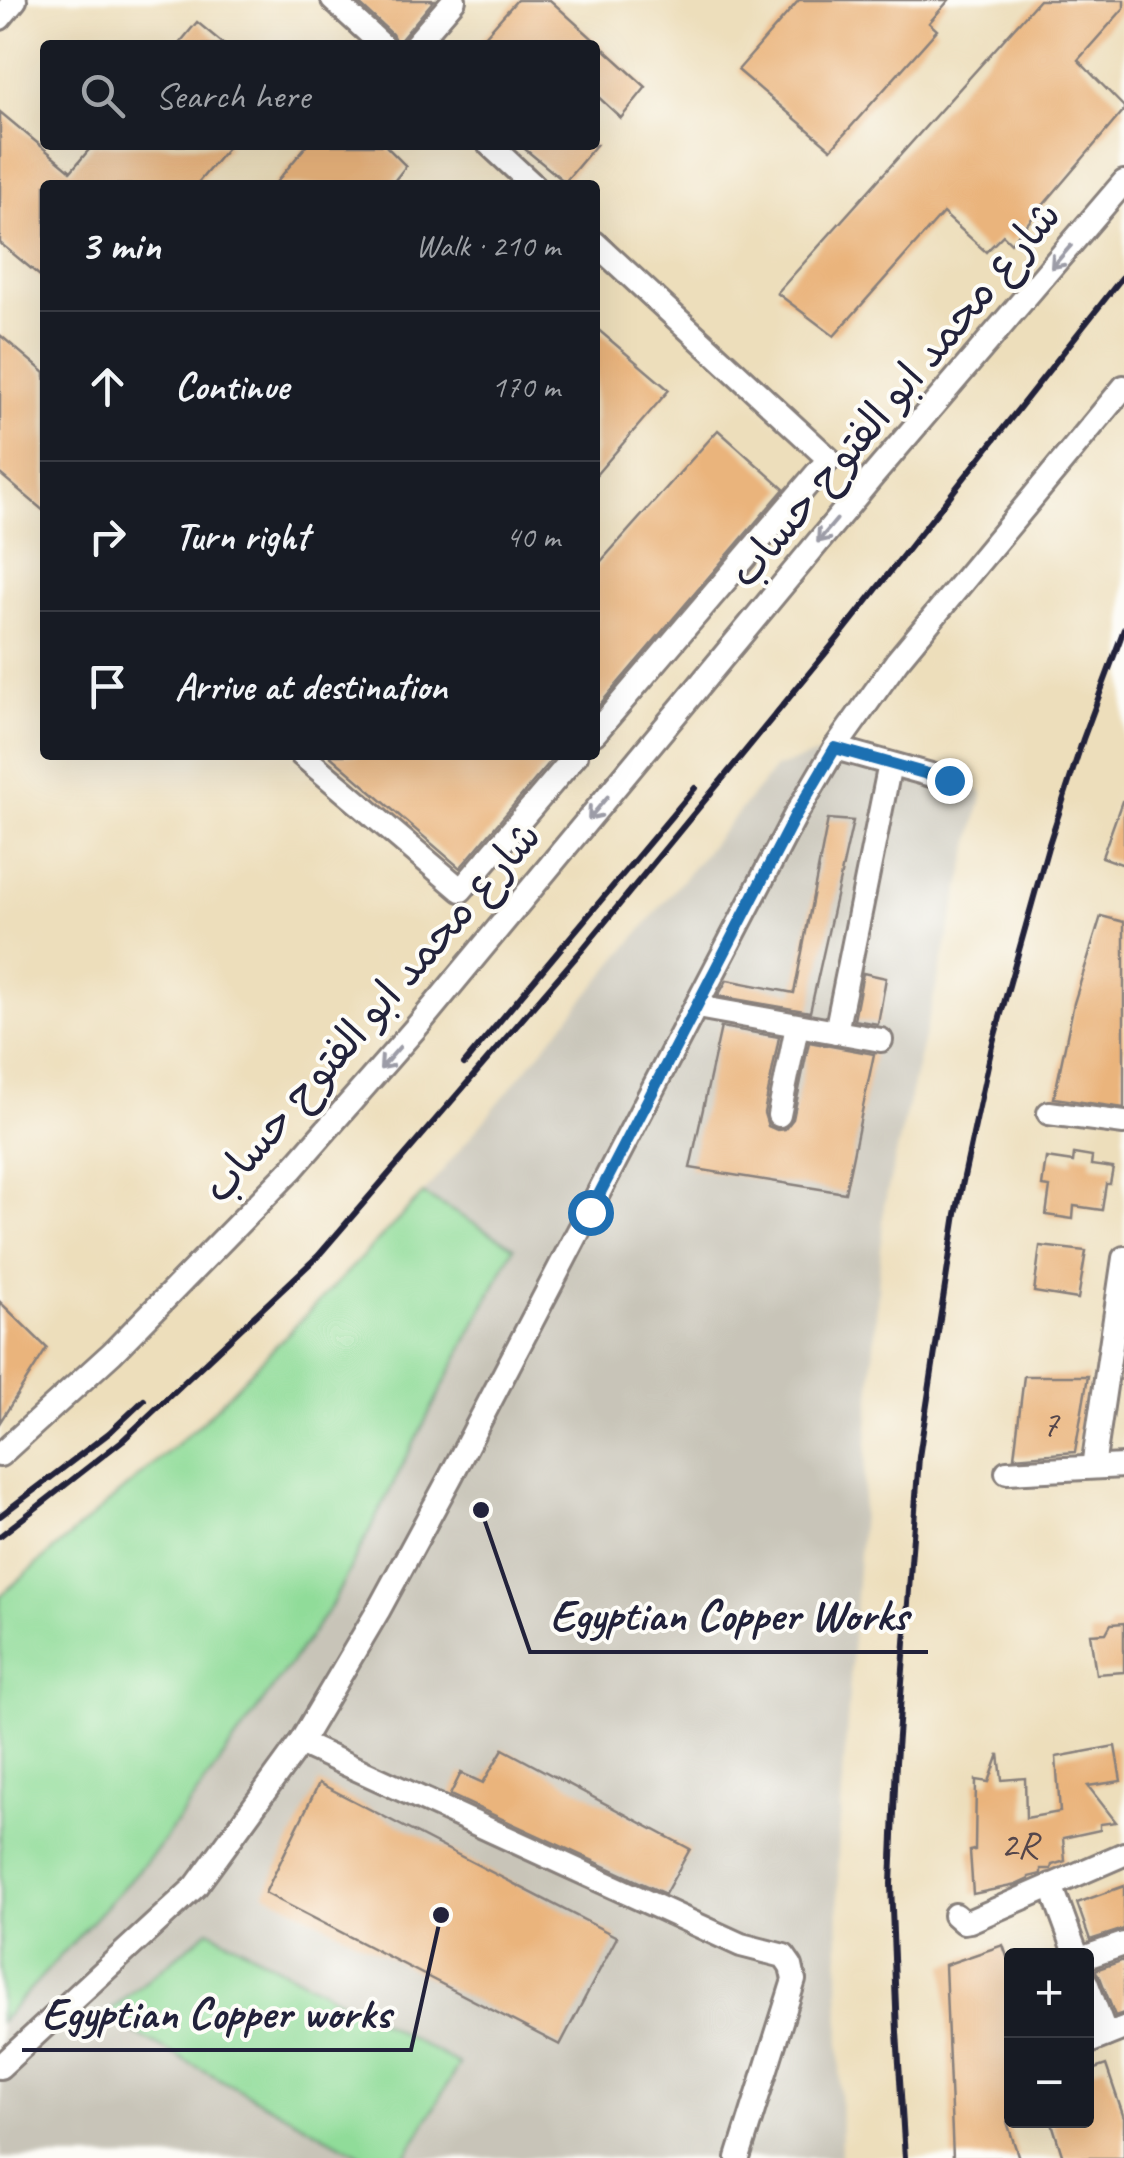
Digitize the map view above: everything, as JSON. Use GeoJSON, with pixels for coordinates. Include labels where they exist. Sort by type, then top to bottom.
{"type":"FeatureCollection","features":[{"type":"Feature","properties":{"kind":"street"},"geometry":{"type":"LineString","coordinates":[[0,18],[16,0]]}},
{"type":"Feature","properties":{"kind":"street"},"geometry":{"type":"LineString","coordinates":[[333,0],[377,40]]}},
{"type":"Feature","properties":{"kind":"street"},"geometry":{"type":"LineString","coordinates":[[419,40],[454,0]]}},
{"type":"Feature","properties":{"kind":"street"},"geometry":{"type":"LineString","coordinates":[[495,150],[528,180]]}},
{"type":"Feature","properties":{"kind":"street","name":"شارع محمد ابو الفتوح حساب"},"geometry":{"type":"LineString","coordinates":[[0,1455],[112,1353],[292,1169],[419,1024],[872,478],[1124,182]]}},
{"type":"Feature","properties":{"kind":"street"},"geometry":{"type":"LineString","coordinates":[[600,248],[829,460],[600,727]]}},
{"type":"Feature","properties":{"kind":"street"},"geometry":{"type":"LineString","coordinates":[[0,2067],[196,1886],[300,1743],[442,1493],[795,816],[835,748],[897,661],[1124,386]]}},
{"type":"Feature","properties":{"kind":"street"},"geometry":{"type":"LineString","coordinates":[[835,748],[949,780]]}},
{"type":"Feature","properties":{"kind":"street"},"geometry":{"type":"LineString","coordinates":[[308,760],[461,890],[572,760]]}},
{"type":"Feature","properties":{"kind":"street"},"geometry":{"type":"LineString","coordinates":[[836,1032],[890,764]]}},
{"type":"Feature","properties":{"kind":"street"},"geometry":{"type":"LineString","coordinates":[[697,1007],[880,1040]]}},
{"type":"Feature","properties":{"kind":"street"},"geometry":{"type":"LineString","coordinates":[[779,1116],[797,1026]]}},
{"type":"Feature","properties":{"kind":"street"},"geometry":{"type":"LineString","coordinates":[[1049,1113],[1124,1123]]}},
{"type":"Feature","properties":{"kind":"street"},"geometry":{"type":"LineString","coordinates":[[1093,1467],[1124,1258]]}},
{"type":"Feature","properties":{"kind":"street"},"geometry":{"type":"LineString","coordinates":[[1008,1472],[1124,1466]]}},
{"type":"Feature","properties":{"kind":"street"},"geometry":{"type":"LineString","coordinates":[[300,1743],[741,1944],[784,1956],[794,1980],[738,2158]]}},
{"type":"Feature","properties":{"kind":"street"},"geometry":{"type":"LineString","coordinates":[[955,1915],[963,1922],[970,1921],[1124,1854]]}},
{"type":"Feature","properties":{"kind":"street"},"geometry":{"type":"LineString","coordinates":[[1052,1885],[1074,1948]]}},
{"type":"Feature","properties":{"kind":"street"},"geometry":{"type":"LineString","coordinates":[[1094,1954],[1124,1944]]}},
{"type":"Feature","properties":{"kind":"street"},"geometry":{"type":"LineString","coordinates":[[1094,2004],[1105,2035]]}},
{"type":"Feature","properties":{"kind":"shaded area"},"geometry":{"type":"Polygon","coordinates":[[[835,748],[983,792],[884,1205],[838,1849],[841,2158],[0,2158],[0,1596],[200,1424],[423,1194],[775,768],[835,748]]]}},
{"type":"Feature","properties":{"kind":"green space"},"geometry":{"type":"Polygon","coordinates":[[[423,1194],[514,1247],[330,1608],[157,1850],[0,2022],[0,1596],[200,1424],[423,1194]]]}},
{"type":"Feature","properties":{"kind":"green space"},"geometry":{"type":"Polygon","coordinates":[[[209,1930],[459,2064],[405,2158],[366,2158],[103,2016],[209,1930]]]}},
{"type":"Feature","properties":{"kind":"building"},"geometry":{"type":"Polygon","coordinates":[[[355,0],[434,0],[400,40],[395,40],[355,0]]]}},
{"type":"Feature","properties":{"kind":"building"},"geometry":{"type":"Polygon","coordinates":[[[517,0],[550,0],[594,40],[481,40],[517,0]]]}},
{"type":"Feature","properties":{"kind":"building"},"geometry":{"type":"Polygon","coordinates":[[[799,0],[949,0],[929,23],[937,30],[831,149],[738,70],[799,0]]]}},
{"type":"Feature","properties":{"kind":"building"},"geometry":{"type":"Polygon","coordinates":[[[1039,0],[1124,0],[1124,8],[1078,60],[1124,110],[1011,243],[1003,235],[986,252],[943,213],[834,336],[777,293],[1039,0]]]}},
{"type":"Feature","properties":{"kind":"building"},"geometry":{"type":"Polygon","coordinates":[[[197,22],[219,40],[182,40],[197,22]]]}},
{"type":"Feature","properties":{"kind":"building"},"geometry":{"type":"Polygon","coordinates":[[[600,45],[646,87],[621,118],[600,99],[600,45]]]}},
{"type":"Feature","properties":{"kind":"building"},"geometry":{"type":"Polygon","coordinates":[[[0,112],[40,145],[40,150],[46,150],[71,171],[89,150],[226,150],[200,180],[40,180],[40,276],[0,243],[0,112]]]}},
{"type":"Feature","properties":{"kind":"building"},"geometry":{"type":"Polygon","coordinates":[[[303,150],[390,150],[406,166],[395,180],[278,180],[303,150]]]}},
{"type":"Feature","properties":{"kind":"building"},"geometry":{"type":"Polygon","coordinates":[[[526,150],[592,150],[563,180],[526,150]]]}},
{"type":"Feature","properties":{"kind":"building"},"geometry":{"type":"Polygon","coordinates":[[[600,331],[669,390],[600,470],[600,331]]]}},
{"type":"Feature","properties":{"kind":"building"},"geometry":{"type":"Polygon","coordinates":[[[0,335],[40,369],[40,508],[0,474],[0,335]]]}},
{"type":"Feature","properties":{"kind":"building"},"geometry":{"type":"Polygon","coordinates":[[[718,430],[784,489],[600,704],[600,562],[718,430]]]}},
{"type":"Feature","properties":{"kind":"building"},"geometry":{"type":"Polygon","coordinates":[[[335,760],[552,760],[460,868],[335,760]]]}},
{"type":"Feature","properties":{"kind":"building"},"geometry":{"type":"Polygon","coordinates":[[[1124,801],[1124,865],[1102,857],[1124,801]]]}},
{"type":"Feature","properties":{"kind":"building"},"geometry":{"type":"Polygon","coordinates":[[[828,819],[853,821],[810,1012],[718,996],[727,980],[794,993],[828,819]]]}},
{"type":"Feature","properties":{"kind":"building"},"geometry":{"type":"Polygon","coordinates":[[[1101,916],[1124,922],[1124,1108],[1054,1098],[1074,1003],[1101,916]]]}},
{"type":"Feature","properties":{"kind":"building"},"geometry":{"type":"Polygon","coordinates":[[[863,973],[886,978],[878,1024],[854,1020],[863,973]]]}},
{"type":"Feature","properties":{"kind":"building"},"geometry":{"type":"Polygon","coordinates":[[[721,1027],[779,1037],[764,1113],[768,1126],[777,1130],[785,1129],[793,1119],[809,1042],[874,1054],[845,1193],[690,1168],[721,1027]]]}},
{"type":"Feature","properties":{"kind":"building"},"geometry":{"type":"Polygon","coordinates":[[[1074,1154],[1092,1157],[1091,1165],[1113,1168],[1102,1210],[1074,1206],[1073,1219],[1046,1215],[1050,1187],[1042,1186],[1046,1158],[1073,1162],[1074,1154]]]}},
{"type":"Feature","properties":{"kind":"building"},"geometry":{"type":"Polygon","coordinates":[[[1040,1246],[1086,1251],[1078,1299],[1034,1292],[1040,1246]]]}},
{"type":"Feature","properties":{"kind":"building"},"geometry":{"type":"Polygon","coordinates":[[[0,1302],[47,1348],[0,1422],[0,1302]]]}},
{"type":"Feature","properties":{"kind":"building"},"geometry":{"type":"Polygon","coordinates":[[[1024,1376],[1088,1376],[1075,1452],[1014,1457],[1024,1376]]]}},
{"type":"Feature","properties":{"kind":"building"},"geometry":{"type":"Polygon","coordinates":[[[1124,1623],[1124,1672],[1096,1674],[1090,1634],[1106,1633],[1111,1624],[1124,1623]]]}},
{"type":"Feature","properties":{"kind":"building"},"geometry":{"type":"Polygon","coordinates":[[[1115,1746],[1121,1781],[1088,1786],[1116,1822],[1100,1824],[1100,1830],[1063,1838],[1065,1861],[1051,1869],[1041,1869],[1041,1874],[1016,1885],[973,1894],[970,1851],[975,1850],[976,1780],[989,1782],[999,1754],[1002,1780],[1025,1778],[1026,1818],[1060,1812],[1056,1757],[1115,1746]]]}},
{"type":"Feature","properties":{"kind":"building"},"geometry":{"type":"Polygon","coordinates":[[[503,1749],[690,1849],[665,1894],[450,1795],[461,1773],[483,1783],[503,1749]]]}},
{"type":"Feature","properties":{"kind":"building"},"geometry":{"type":"Polygon","coordinates":[[[319,1783],[617,1937],[560,2045],[265,1893],[319,1783]]]}},
{"type":"Feature","properties":{"kind":"building"},"geometry":{"type":"Polygon","coordinates":[[[1124,1886],[1124,1929],[1090,1940],[1077,1903],[1124,1886]]]}},
{"type":"Feature","properties":{"kind":"building"},"geometry":{"type":"Polygon","coordinates":[[[1003,1945],[1004,2128],[1009,2128],[1019,2158],[953,2158],[945,1965],[1003,1945]]]}},
{"type":"Feature","properties":{"kind":"building"},"geometry":{"type":"Polygon","coordinates":[[[1124,1960],[1124,2013],[1115,2016],[1095,1970],[1124,1960]]]}},
{"type":"Feature","properties":{"kind":"building"},"geometry":{"type":"Polygon","coordinates":[[[1106,2065],[1124,2118],[1124,2158],[1063,2158],[1054,2128],[1094,2128],[1094,2069],[1106,2065]]]}},
{"type":"Feature","properties":{"kind":"railway"},"geometry":{"type":"LineString","coordinates":[[0,1536],[123,1440],[318,1256],[582,950],[838,638],[1124,275]]}},
{"type":"Feature","properties":{"kind":"railway"},"geometry":{"type":"LineString","coordinates":[[905,2158],[891,1884],[919,1457],[956,1214],[992,1046],[1048,847],[1124,629]]}},
{"type":"Feature","properties":{"kind":"railway"},"geometry":{"type":"LineString","coordinates":[[464,1064],[695,788]]}},
{"type":"Feature","properties":{"kind":"railway"},"geometry":{"type":"LineString","coordinates":[[0,1516],[109,1433],[144,1400]]}},
{"type":"Feature","properties":{"kind":"place","name":"Egyptian Copper Works"},"geometry":{"type":"Point","coordinates":[481,1510]}},
{"type":"Feature","properties":{"kind":"place","name":"Egyptian Copper works"},"geometry":{"type":"Point","coordinates":[441,1915]}},
{"type":"Feature","properties":{"kind":"route"},"geometry":{"type":"LineString","coordinates":[[590,1212],[795,816],[835,748],[949,780]]}}]}
